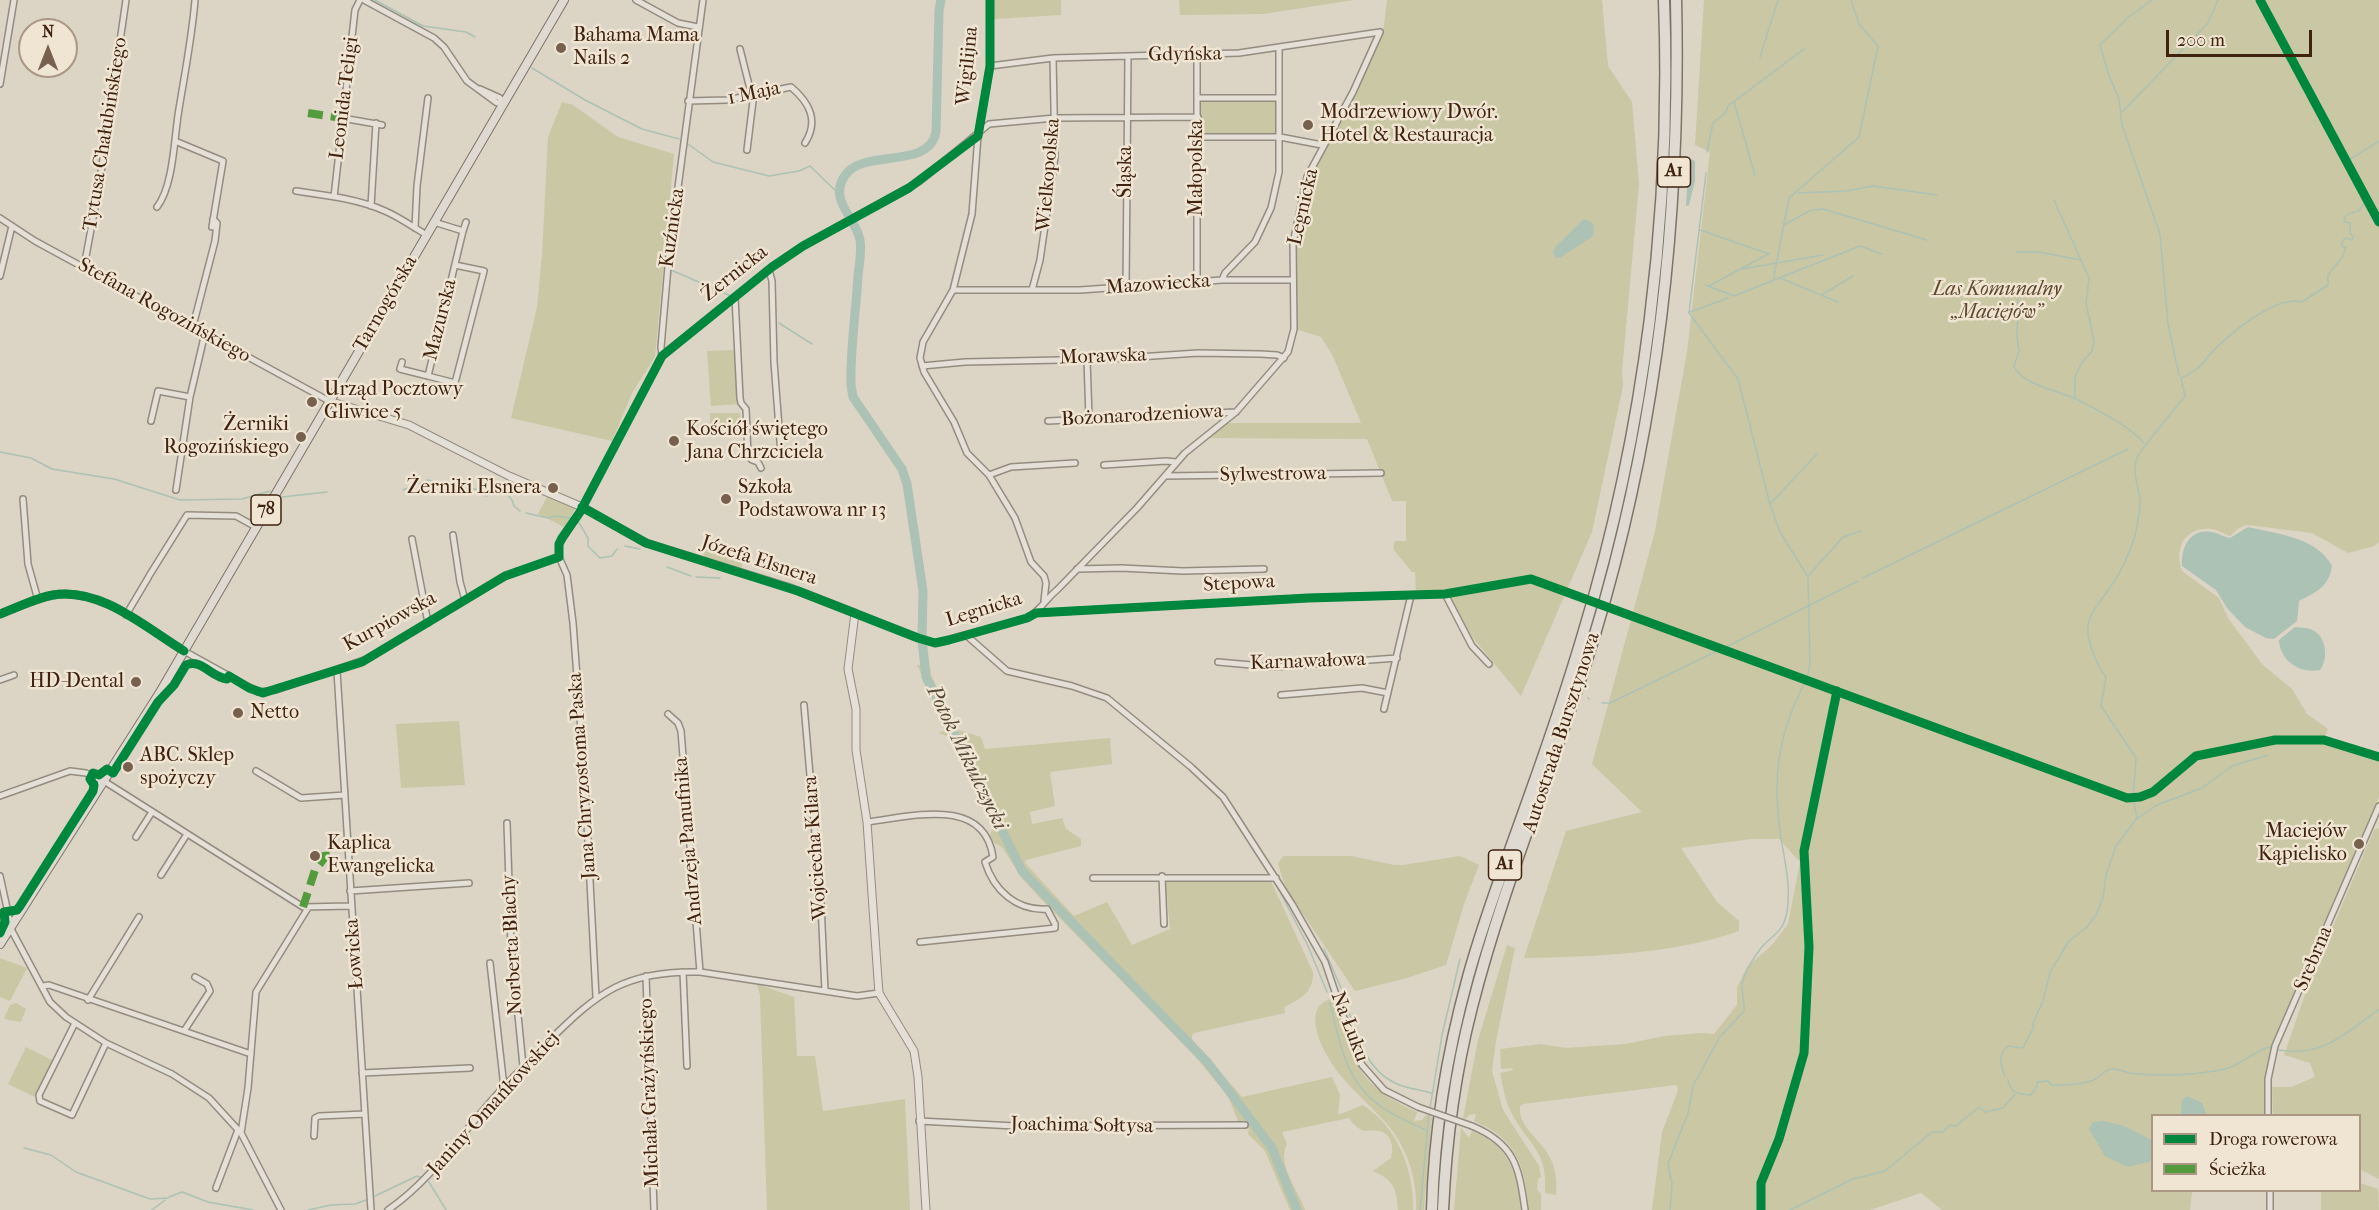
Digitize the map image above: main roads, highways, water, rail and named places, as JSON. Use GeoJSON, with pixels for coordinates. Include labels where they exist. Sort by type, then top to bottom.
{"type":"FeatureCollection","features":[{"type":"Feature","properties":{"kind":"highway","name":"Autostrada Bursztynowa"},"geometry":{"type":"LineString","coordinates":[[1443,1210],[1456,1080],[1474,998],[1491,940],[1580,684],[1596,609],[1596,590],[1629,443],[1651,299],[1663,153],[1664,0]]}},
{"type":"Feature","properties":{"kind":"highway","name":"Autostrada Bursztynowa"},"geometry":{"type":"LineString","coordinates":[[1432,1210],[1438,1128],[1445,1080],[1466,985],[1490,905],[1558,712],[1596,609],[1607,593],[1641,445],[1663,300],[1675,145],[1676,0]]}},
{"type":"Feature","properties":{"kind":"main road","name":"Tarnogórska"},"geometry":{"type":"LineString","coordinates":[[0,944],[104,782],[184,651],[564,0]]}},
{"type":"Feature","properties":{"kind":"waterway"},"geometry":{"type":"LineString","coordinates":[[375,0],[423,26],[466,32],[475,37]]}},
{"type":"Feature","properties":{"kind":"waterway","name":"Potok Mikulczycki"},"geometry":{"type":"LineString","coordinates":[[941,0],[936,132],[931,144],[921,151],[865,163],[853,168],[844,177],[840,186],[841,202],[858,232],[861,244],[851,358],[853,397],[902,469],[907,484],[923,591],[922,640],[926,677],[1022,871],[1208,1063],[1272,1148],[1297,1210]]}},
{"type":"Feature","properties":{"kind":"waterway"},"geometry":{"type":"LineString","coordinates":[[1760,57],[1778,0]]}},
{"type":"Feature","properties":{"kind":"waterway"},"geometry":{"type":"LineString","coordinates":[[1773,281],[1789,198],[1859,137],[1878,46],[1859,24],[1851,0]]}},
{"type":"Feature","properties":{"kind":"waterway"},"geometry":{"type":"LineString","coordinates":[[2152,0],[2127,18],[2100,45],[2119,99],[2122,125],[2160,234],[2168,324],[2179,375]]}},
{"type":"Feature","properties":{"kind":"waterway"},"geometry":{"type":"LineString","coordinates":[[2122,112],[2208,23],[2218,0]]}},
{"type":"Feature","properties":{"kind":"waterway"},"geometry":{"type":"LineString","coordinates":[[1707,152],[1713,123],[1726,112],[1728,106],[1804,49]]}},
{"type":"Feature","properties":{"kind":"waterway"},"geometry":{"type":"LineString","coordinates":[[532,68],[585,100],[642,129],[679,139]]}},
{"type":"Feature","properties":{"kind":"waterway"},"geometry":{"type":"LineString","coordinates":[[1734,102],[1755,175]]}},
{"type":"Feature","properties":{"kind":"waterway"},"geometry":{"type":"LineString","coordinates":[[2369,199],[2349,160],[2379,141]]}},
{"type":"Feature","properties":{"kind":"waterway"},"geometry":{"type":"LineString","coordinates":[[688,144],[713,162],[769,176],[799,171],[810,166],[839,194]]}},
{"type":"Feature","properties":{"kind":"waterway"},"geometry":{"type":"LineString","coordinates":[[1706,173],[1689,313],[1738,379],[1770,504],[1780,532],[1808,577],[1810,663],[1807,678]]}},
{"type":"Feature","properties":{"kind":"waterway"},"geometry":{"type":"LineString","coordinates":[[1798,193],[1846,191],[1873,186],[1937,195]]}},
{"type":"Feature","properties":{"kind":"waterway"},"geometry":{"type":"LineString","coordinates":[[2054,200],[2089,278],[2086,303],[2094,341],[2092,351],[2081,364],[2075,377],[2075,398]]}},
{"type":"Feature","properties":{"kind":"waterway"},"geometry":{"type":"LineString","coordinates":[[2140,452],[2185,396],[2181,378],[2198,368],[2226,339],[2257,315],[2281,304],[2292,301],[2302,302],[2328,285],[2328,275],[2341,259],[2346,248],[2342,246],[2342,241],[2346,238],[2352,240],[2353,237],[2350,233],[2350,223],[2344,222],[2345,217],[2359,211],[2366,201]]}},
{"type":"Feature","properties":{"kind":"waterway"},"geometry":{"type":"LineString","coordinates":[[1784,225],[1811,210],[1823,209],[1927,240]]}},
{"type":"Feature","properties":{"kind":"waterway"},"geometry":{"type":"LineString","coordinates":[[1700,230],[1769,254]]}},
{"type":"Feature","properties":{"kind":"waterway"},"geometry":{"type":"LineString","coordinates":[[1705,285],[1734,296],[1860,246],[1882,254]]}},
{"type":"Feature","properties":{"kind":"waterway"},"geometry":{"type":"LineString","coordinates":[[2016,252],[2039,252],[2081,260]]}},
{"type":"Feature","properties":{"kind":"waterway"},"geometry":{"type":"LineString","coordinates":[[1709,286],[1768,254]]}},
{"type":"Feature","properties":{"kind":"waterway"},"geometry":{"type":"LineString","coordinates":[[1742,269],[1823,255]]}},
{"type":"Feature","properties":{"kind":"waterway"},"geometry":{"type":"LineString","coordinates":[[671,270],[731,296]]}},
{"type":"Feature","properties":{"kind":"waterway"},"geometry":{"type":"LineString","coordinates":[[1823,294],[1853,276]]}},
{"type":"Feature","properties":{"kind":"waterway"},"geometry":{"type":"LineString","coordinates":[[1780,278],[1838,302]]}},
{"type":"Feature","properties":{"kind":"waterway"},"geometry":{"type":"LineString","coordinates":[[2018,295],[2019,351],[2014,366],[2018,373],[2033,383],[2071,397],[2104,414],[2121,424],[2144,443]]}},
{"type":"Feature","properties":{"kind":"waterway"},"geometry":{"type":"LineString","coordinates":[[1690,312],[1728,298]]}},
{"type":"Feature","properties":{"kind":"waterway"},"geometry":{"type":"LineString","coordinates":[[779,323],[812,344]]}},
{"type":"Feature","properties":{"kind":"waterway"},"geometry":{"type":"LineString","coordinates":[[1863,578],[2128,449]]}},
{"type":"Feature","properties":{"kind":"waterway"},"geometry":{"type":"LineString","coordinates":[[0,452],[31,458],[52,469],[114,479],[180,500],[242,499],[270,491]]}},
{"type":"Feature","properties":{"kind":"waterway"},"geometry":{"type":"LineString","coordinates":[[1770,504],[1817,454]]}},
{"type":"Feature","properties":{"kind":"waterway"},"geometry":{"type":"LineString","coordinates":[[2133,797],[2136,758],[2101,706],[2106,677],[2093,653],[2088,626],[2091,615],[2118,575],[2135,536],[2140,504],[2135,465],[2139,454]]}},
{"type":"Feature","properties":{"kind":"waterway"},"geometry":{"type":"LineString","coordinates":[[403,490],[428,480],[450,487],[475,489],[486,496],[495,493],[507,495],[520,511]]}},
{"type":"Feature","properties":{"kind":"waterway"},"geometry":{"type":"LineString","coordinates":[[282,497],[327,492]]}},
{"type":"Feature","properties":{"kind":"waterway"},"geometry":{"type":"LineString","coordinates":[[526,513],[548,518],[556,516],[571,518]]}},
{"type":"Feature","properties":{"kind":"waterway"},"geometry":{"type":"LineString","coordinates":[[578,521],[588,538],[588,546],[600,558],[612,556],[617,549]]}},
{"type":"Feature","properties":{"kind":"waterway"},"geometry":{"type":"LineString","coordinates":[[1809,575],[1843,537],[1861,531]]}},
{"type":"Feature","properties":{"kind":"waterway"},"geometry":{"type":"LineString","coordinates":[[625,546],[640,549]]}},
{"type":"Feature","properties":{"kind":"waterway"},"geometry":{"type":"LineString","coordinates":[[667,567],[691,576]]}},
{"type":"Feature","properties":{"kind":"waterway"},"geometry":{"type":"LineString","coordinates":[[696,577],[720,578]]}},
{"type":"Feature","properties":{"kind":"waterway"},"geometry":{"type":"LineString","coordinates":[[1724,648],[1858,581]]}},
{"type":"Feature","properties":{"kind":"waterway"},"geometry":{"type":"LineString","coordinates":[[1602,703],[1610,703],[1717,651]]}},
{"type":"Feature","properties":{"kind":"waterway"},"geometry":{"type":"LineString","coordinates":[[1670,1210],[1672,1184],[1668,1164],[1688,1113],[1693,1086],[1719,1038],[1744,1011],[1742,991],[1744,976],[1761,948],[1780,929],[1787,912],[1788,884],[1778,816],[1777,777],[1788,721],[1805,682]]}},
{"type":"Feature","properties":{"kind":"waterway"},"geometry":{"type":"LineString","coordinates":[[2138,818],[2157,805],[2202,788],[2232,766],[2268,755]]}},
{"type":"Feature","properties":{"kind":"waterway"},"geometry":{"type":"LineString","coordinates":[[2005,1076],[2001,1056],[2008,1046],[2022,1048],[2024,1046],[2043,1001],[2050,972],[2069,941],[2086,928],[2096,915],[2103,898],[2106,875],[2116,846],[2137,818],[2133,799]]}},
{"type":"Feature","properties":{"kind":"waterway"},"geometry":{"type":"LineString","coordinates":[[1276,884],[1308,946],[1327,992]]}},
{"type":"Feature","properties":{"kind":"waterway"},"geometry":{"type":"LineString","coordinates":[[1324,949],[1341,988]]}},
{"type":"Feature","properties":{"kind":"waterway"},"geometry":{"type":"LineString","coordinates":[[1430,1108],[1442,1035],[1460,959]]}},
{"type":"Feature","properties":{"kind":"waterway"},"geometry":{"type":"LineString","coordinates":[[1344,998],[1362,1046],[1375,1068],[1395,1083],[1431,1093]]}},
{"type":"Feature","properties":{"kind":"waterway"},"geometry":{"type":"LineString","coordinates":[[1330,1003],[1346,1060],[1359,1085],[1385,1110],[1426,1130]]}},
{"type":"Feature","properties":{"kind":"waterway"},"geometry":{"type":"LineString","coordinates":[[2279,1050],[2294,1052],[2321,1047],[2344,1035],[2379,1009]]}},
{"type":"Feature","properties":{"kind":"waterway"},"geometry":{"type":"LineString","coordinates":[[2008,1080],[2011,1088],[2016,1092],[2031,1095],[2037,1082],[2048,1081],[2051,1085],[2082,1083],[2094,1080],[2111,1069],[2133,1074],[2159,1075],[2192,1074],[2225,1069],[2270,1047]]}},
{"type":"Feature","properties":{"kind":"waterway"},"geometry":{"type":"LineString","coordinates":[[1790,1210],[1853,1179],[1885,1171],[1932,1132],[1943,1132],[1950,1125],[1956,1126],[1979,1107],[1985,1112],[2003,1108],[2015,1094]]}},
{"type":"Feature","properties":{"kind":"waterway"},"geometry":{"type":"LineString","coordinates":[[1420,1210],[1429,1113]]}},
{"type":"Feature","properties":{"kind":"waterway"},"geometry":{"type":"LineString","coordinates":[[24,1148],[51,1155],[76,1172],[150,1199],[168,1198]]}},
{"type":"Feature","properties":{"kind":"waterway"},"geometry":{"type":"LineString","coordinates":[[375,1196],[417,1176],[423,1178]]}},
{"type":"Feature","properties":{"kind":"waterway"},"geometry":{"type":"LineString","coordinates":[[429,1182],[446,1210]]}},
{"type":"Feature","properties":{"kind":"waterway"},"geometry":{"type":"LineString","coordinates":[[169,1197],[182,1192],[208,1202],[253,1210]]}},
{"type":"Feature","properties":{"kind":"waterway"},"geometry":{"type":"LineString","coordinates":[[152,1210],[165,1200]]}},
{"type":"Feature","properties":{"kind":"waterway"},"geometry":{"type":"LineString","coordinates":[[308,1210],[331,1205],[355,1204],[366,1200]]}},
{"type":"Feature","properties":{"kind":"place","name":"Bahama Mama Nails 2"},"geometry":{"type":"Point","coordinates":[561,48]}},
{"type":"Feature","properties":{"kind":"place","name":"Modrzewiowy Dwór. Hotel & Restauracja"},"geometry":{"type":"Point","coordinates":[1308,125]}},
{"type":"Feature","properties":{"kind":"place","name":"Urząd Pocztowy Gliwice 5"},"geometry":{"type":"Point","coordinates":[312,402]}},
{"type":"Feature","properties":{"kind":"place","name":"Żerniki Rogozińskiego"},"geometry":{"type":"Point","coordinates":[301,437]}},
{"type":"Feature","properties":{"kind":"place","name":"Kościół świętego Jana Chrzciciela"},"geometry":{"type":"Point","coordinates":[674,441]}},
{"type":"Feature","properties":{"kind":"place","name":"Żerniki Elsnera"},"geometry":{"type":"Point","coordinates":[553,488]}},
{"type":"Feature","properties":{"kind":"place","name":"Szkoła Podstawowa nr 13"},"geometry":{"type":"Point","coordinates":[726,499]}},
{"type":"Feature","properties":{"kind":"place","name":"HD-Dental"},"geometry":{"type":"Point","coordinates":[136,682]}},
{"type":"Feature","properties":{"kind":"place","name":"Netto"},"geometry":{"type":"Point","coordinates":[238,713]}},
{"type":"Feature","properties":{"kind":"place","name":"ABC. Sklep spożyczy"},"geometry":{"type":"Point","coordinates":[128,767]}},
{"type":"Feature","properties":{"kind":"place","name":"Maciejów Kąpielisko"},"geometry":{"type":"Point","coordinates":[2359,844]}},
{"type":"Feature","properties":{"kind":"place","name":"Kaplica Ewangelicka"},"geometry":{"type":"Point","coordinates":[315,856]}},
{"type":"Feature","properties":{"kind":"park label","name":"Las Komunalny „Maciejów”"},"geometry":{"type":"Point","coordinates":[1997,302]}}]}
